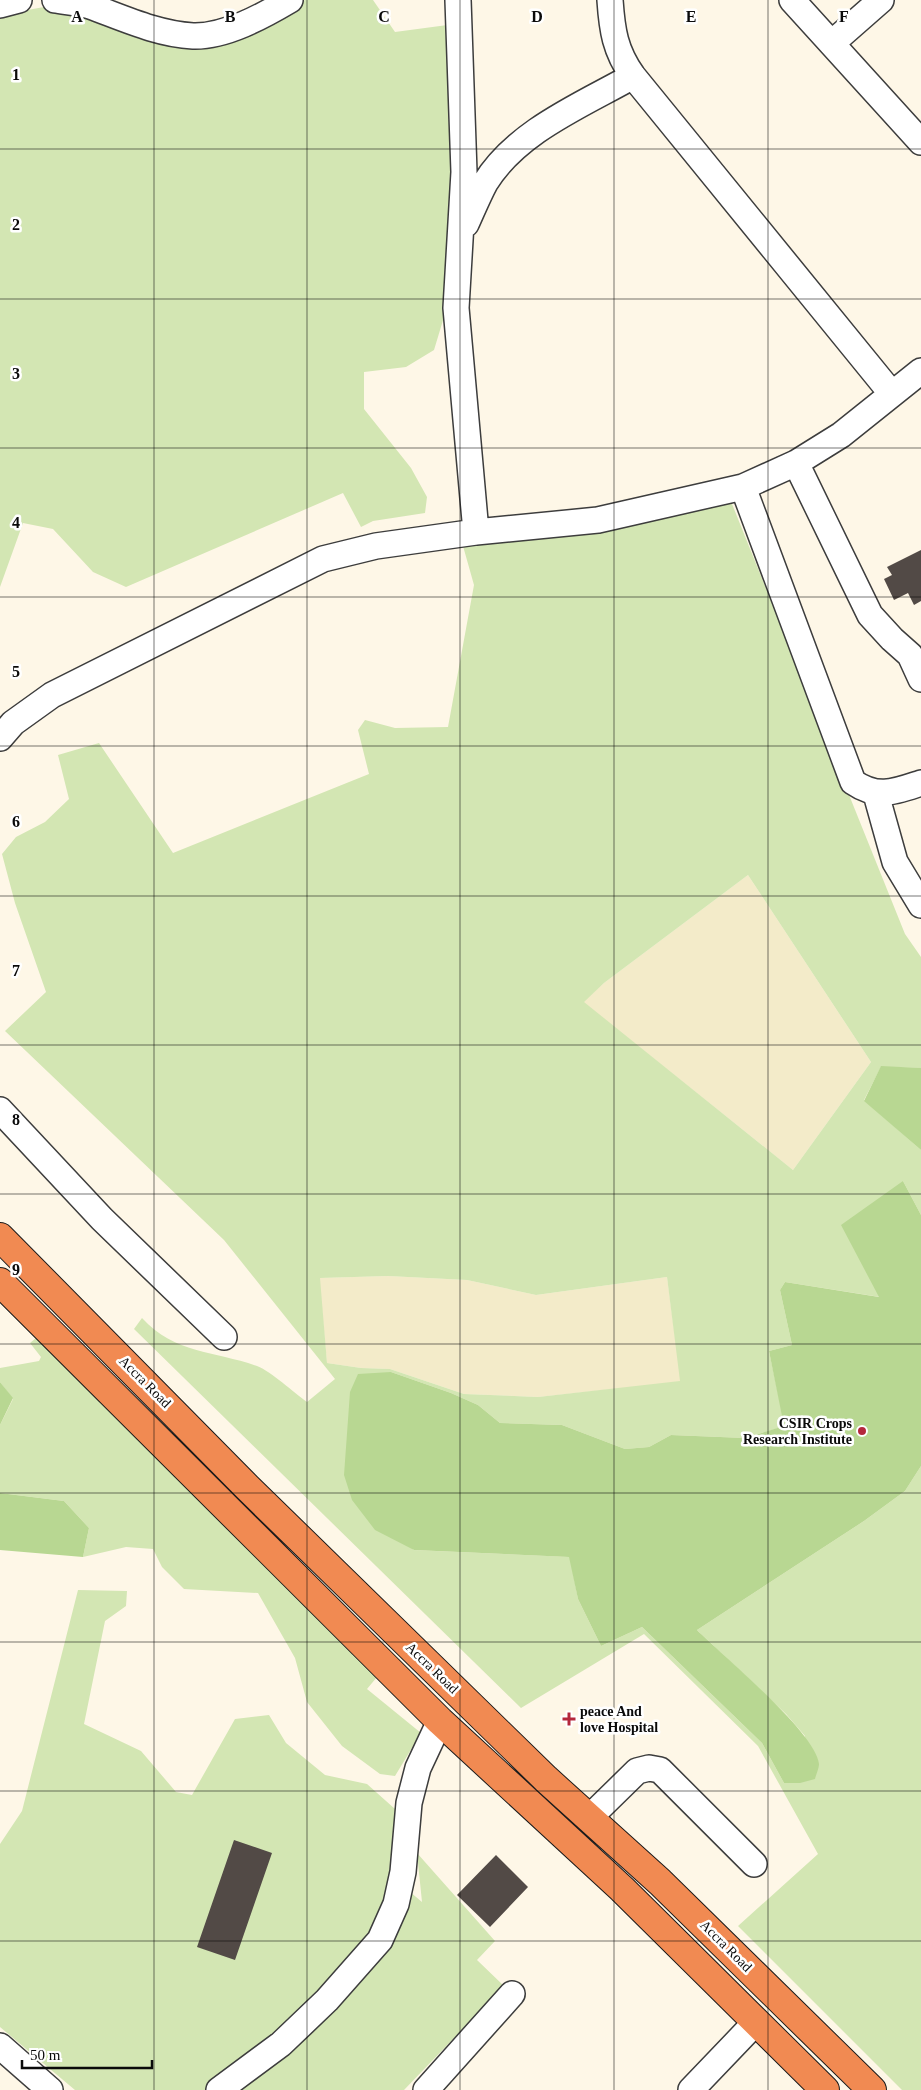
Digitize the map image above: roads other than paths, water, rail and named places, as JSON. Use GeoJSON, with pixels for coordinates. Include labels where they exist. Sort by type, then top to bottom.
{"type":"FeatureCollection","features":[{"type":"Feature","properties":{"kind":"highway","name":"Accra Road"},"geometry":{"type":"LineString","coordinates":[[0,1237],[246,1487],[589,1818],[660,1882],[872,2090]]}},
{"type":"Feature","properties":{"kind":"highway"},"geometry":{"type":"LineString","coordinates":[[0,1282],[440,1721],[622,1889],[825,2090]]}},
{"type":"Feature","properties":{"kind":"street"},"geometry":{"type":"LineString","coordinates":[[0,5],[18,0]]}},
{"type":"Feature","properties":{"kind":"street"},"geometry":{"type":"LineString","coordinates":[[56,0],[87,6],[135,24],[166,32],[194,36],[238,26],[290,0]]}},
{"type":"Feature","properties":{"kind":"street"},"geometry":{"type":"LineString","coordinates":[[458,0],[464,172],[456,308],[476,532]]}},
{"type":"Feature","properties":{"kind":"street"},"geometry":{"type":"LineString","coordinates":[[610,0],[612,28],[621,59],[633,76],[892,394]]}},
{"type":"Feature","properties":{"kind":"street"},"geometry":{"type":"LineString","coordinates":[[792,0],[921,142]]}},
{"type":"Feature","properties":{"kind":"street"},"geometry":{"type":"LineString","coordinates":[[832,44],[881,0]]}},
{"type":"Feature","properties":{"kind":"street"},"geometry":{"type":"LineString","coordinates":[[461,235],[486,182],[510,153],[542,127],[633,76]]}},
{"type":"Feature","properties":{"kind":"street"},"geometry":{"type":"LineString","coordinates":[[0,738],[13,723],[52,695],[324,559],[376,546],[476,532],[598,520],[743,487],[796,463],[841,435],[921,371]]}},
{"type":"Feature","properties":{"kind":"street"},"geometry":{"type":"LineString","coordinates":[[796,463],[870,615],[910,655],[921,679]]}},
{"type":"Feature","properties":{"kind":"street"},"geometry":{"type":"LineString","coordinates":[[743,487],[853,782],[876,794],[921,784]]}},
{"type":"Feature","properties":{"kind":"street"},"geometry":{"type":"LineString","coordinates":[[876,794],[895,862],[921,905]]}},
{"type":"Feature","properties":{"kind":"street"},"geometry":{"type":"LineString","coordinates":[[0,1110],[102,1219],[224,1337]]}},
{"type":"Feature","properties":{"kind":"street"},"geometry":{"type":"LineString","coordinates":[[219,2090],[282,2044],[327,2000],[380,1940],[396,1904],[403,1872],[409,1804],[418,1768],[440,1721]]}},
{"type":"Feature","properties":{"kind":"street"},"geometry":{"type":"LineString","coordinates":[[589,1818],[637,1772],[649,1768],[660,1770],[754,1864]]}},
{"type":"Feature","properties":{"kind":"street"},"geometry":{"type":"LineString","coordinates":[[426,2090],[512,1994]]}},
{"type":"Feature","properties":{"kind":"street"},"geometry":{"type":"LineString","coordinates":[[691,2090],[756,2022]]}},
{"type":"Feature","properties":{"kind":"street"},"geometry":{"type":"LineString","coordinates":[[0,2046],[50,2090]]}},
{"type":"Feature","properties":{"kind":"place","name":"CSIR Crops Research Institute"},"geometry":{"type":"Point","coordinates":[862,1431]}},
{"type":"Feature","properties":{"kind":"place","name":"peace And love Hospital"},"geometry":{"type":"Point","coordinates":[569,1719]}}]}
